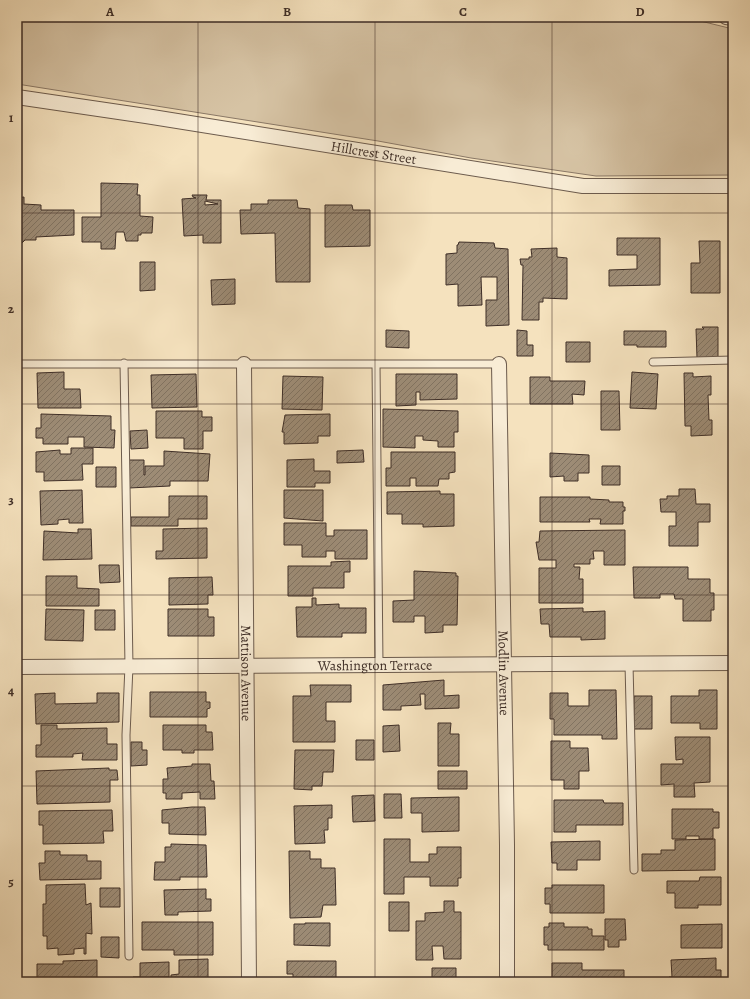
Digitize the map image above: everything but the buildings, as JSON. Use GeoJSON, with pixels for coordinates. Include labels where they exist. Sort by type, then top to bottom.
{"type":"FeatureCollection","features":[{"type":"Feature","properties":{"kind":"street"},"geometry":{"type":"LineString","coordinates":[[726,17],[733,18]]}},
{"type":"Feature","properties":{"kind":"street","name":"Hillcrest Street"},"geometry":{"type":"LineString","coordinates":[[17,97],[161,118],[582,186],[733,186]]}},
{"type":"Feature","properties":{"kind":"street","name":"Mattison Avenue"},"geometry":{"type":"LineString","coordinates":[[244,364],[249,982]]}},
{"type":"Feature","properties":{"kind":"street","name":"Modlin Avenue"},"geometry":{"type":"LineString","coordinates":[[499,364],[507,982]]}},
{"type":"Feature","properties":{"kind":"street","name":"Washington Terrace"},"geometry":{"type":"LineString","coordinates":[[17,666],[733,663]]}},
{"type":"Feature","properties":{"kind":"lane"},"geometry":{"type":"LineString","coordinates":[[654,362],[733,360]]}},
{"type":"Feature","properties":{"kind":"lane"},"geometry":{"type":"LineString","coordinates":[[17,364],[499,364]]}},
{"type":"Feature","properties":{"kind":"lane"},"geometry":{"type":"LineString","coordinates":[[124,364],[129,666],[126,735],[129,956]]}},
{"type":"Feature","properties":{"kind":"lane"},"geometry":{"type":"LineString","coordinates":[[376,364],[379,665]]}},
{"type":"Feature","properties":{"kind":"lane"},"geometry":{"type":"LineString","coordinates":[[629,664],[634,870]]}},
{"type":"Feature","properties":{"kind":"shaded area"},"geometry":{"type":"Polygon","coordinates":[[[17,17],[684,17],[733,29],[733,175],[596,176],[471,158],[378,141],[17,84],[17,17]]]}}]}
